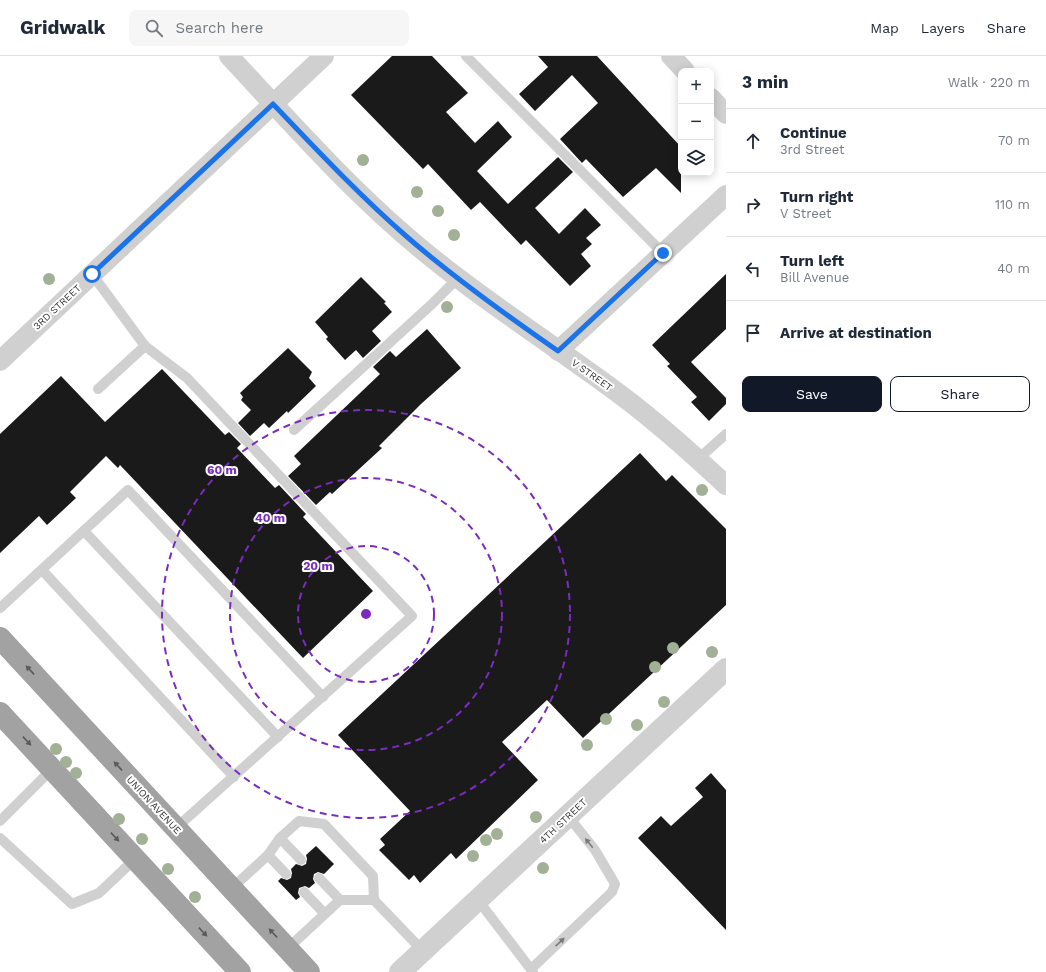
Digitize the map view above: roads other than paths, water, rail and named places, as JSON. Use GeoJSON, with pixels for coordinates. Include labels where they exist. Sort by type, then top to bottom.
{"type":"FeatureCollection","features":[{"type":"Feature","properties":{"kind":"highway","name":"UNION AVENUE"},"geometry":{"type":"LineString","coordinates":[[0,638],[309,972]]}},
{"type":"Feature","properties":{"kind":"highway"},"geometry":{"type":"LineString","coordinates":[[0,713],[240,972]]}},
{"type":"Feature","properties":{"kind":"street","name":"V STREET"},"geometry":{"type":"LineString","coordinates":[[229,56],[338,172],[405,235],[513,320],[618,393],[698,459],[726,485]]}},
{"type":"Feature","properties":{"kind":"street","name":"3RD STREET"},"geometry":{"type":"LineString","coordinates":[[0,360],[324,56]]}},
{"type":"Feature","properties":{"kind":"street"},"geometry":{"type":"LineString","coordinates":[[671,56],[682,68]]}},
{"type":"Feature","properties":{"kind":"street"},"geometry":{"type":"LineString","coordinates":[[714,101],[726,114]]}},
{"type":"Feature","properties":{"kind":"street"},"geometry":{"type":"LineString","coordinates":[[558,351],[726,195]]}},
{"type":"Feature","properties":{"kind":"street","name":"4TH STREET"},"geometry":{"type":"LineString","coordinates":[[400,972],[726,669]]}},
{"type":"Feature","properties":{"kind":"lane"},"geometry":{"type":"LineString","coordinates":[[466,56],[663,253]]}},
{"type":"Feature","properties":{"kind":"lane"},"geometry":{"type":"LineString","coordinates":[[92,274],[145,346],[187,378],[412,616],[176,828]]}},
{"type":"Feature","properties":{"kind":"lane"},"geometry":{"type":"LineString","coordinates":[[294,430],[432,304],[458,278]]}},
{"type":"Feature","properties":{"kind":"lane"},"geometry":{"type":"LineString","coordinates":[[98,389],[145,346]]}},
{"type":"Feature","properties":{"kind":"lane"},"geometry":{"type":"LineString","coordinates":[[698,459],[726,434]]}},
{"type":"Feature","properties":{"kind":"lane"},"geometry":{"type":"LineString","coordinates":[[0,608],[128,490],[323,696]]}},
{"type":"Feature","properties":{"kind":"lane"},"geometry":{"type":"LineString","coordinates":[[84,530],[278,737]]}},
{"type":"Feature","properties":{"kind":"lane"},"geometry":{"type":"LineString","coordinates":[[42,570],[234,777]]}},
{"type":"Feature","properties":{"kind":"lane"},"geometry":{"type":"LineString","coordinates":[[0,821],[52,769]]}},
{"type":"Feature","properties":{"kind":"lane"},"geometry":{"type":"LineString","coordinates":[[478,900],[532,970],[612,892],[615,884],[595,850],[568,816]]}},
{"type":"Feature","properties":{"kind":"lane"},"geometry":{"type":"LineString","coordinates":[[232,889],[268,854],[280,838],[299,821],[324,824],[373,876],[374,900],[423,951]]}},
{"type":"Feature","properties":{"kind":"lane"},"geometry":{"type":"LineString","coordinates":[[0,838],[72,904],[99,893],[135,858]]}},
{"type":"Feature","properties":{"kind":"lane"},"geometry":{"type":"LineString","coordinates":[[280,838],[301,860]]}},
{"type":"Feature","properties":{"kind":"lane"},"geometry":{"type":"LineString","coordinates":[[268,854],[286,874]]}},
{"type":"Feature","properties":{"kind":"lane"},"geometry":{"type":"LineString","coordinates":[[319,878],[340,900]]}},
{"type":"Feature","properties":{"kind":"lane"},"geometry":{"type":"LineString","coordinates":[[304,892],[325,914]]}},
{"type":"Feature","properties":{"kind":"lane"},"geometry":{"type":"LineString","coordinates":[[287,949],[340,900],[374,900]]}}]}
